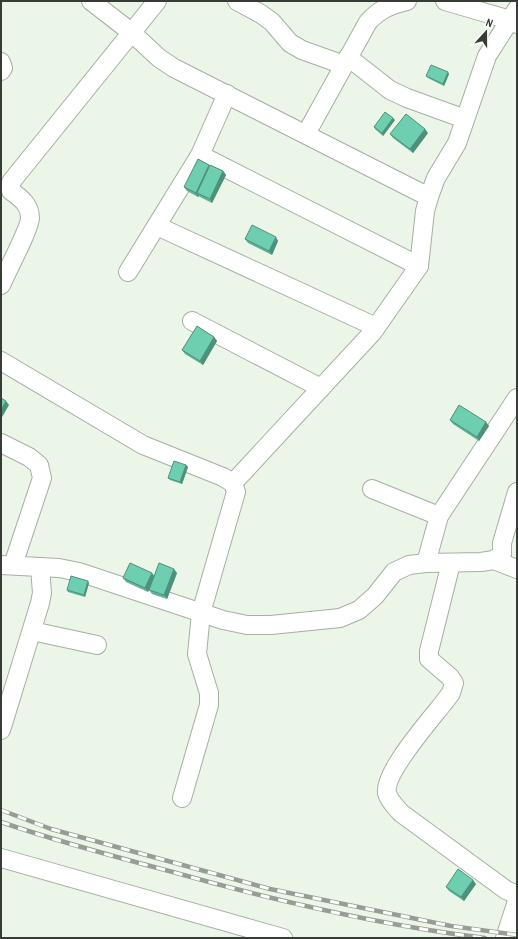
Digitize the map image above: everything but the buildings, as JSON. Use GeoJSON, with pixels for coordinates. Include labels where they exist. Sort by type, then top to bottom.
{"type":"FeatureCollection","features":[{"type":"Feature","properties":{"kind":"street"},"geometry":{"type":"LineString","coordinates":[[90,1],[131,32],[159,58],[174,68],[429,197]]}},
{"type":"Feature","properties":{"kind":"street"},"geometry":{"type":"LineString","coordinates":[[3,277],[30,219],[28,207],[21,198],[6,188],[157,1]]}},
{"type":"Feature","properties":{"kind":"street"},"geometry":{"type":"LineString","coordinates":[[237,1],[261,14],[272,22],[290,43],[302,50],[346,61],[390,90],[407,98],[465,119]]}},
{"type":"Feature","properties":{"kind":"street"},"geometry":{"type":"LineString","coordinates":[[306,134],[368,22],[376,12],[387,6],[407,1]]}},
{"type":"Feature","properties":{"kind":"street"},"geometry":{"type":"LineString","coordinates":[[233,483],[376,327],[419,266],[424,218],[429,197],[436,178],[457,143],[487,56],[515,18],[445,1]]}},
{"type":"Feature","properties":{"kind":"street"},"geometry":{"type":"LineString","coordinates":[[1,62],[3,68],[1,71]]}},
{"type":"Feature","properties":{"kind":"street"},"geometry":{"type":"LineString","coordinates":[[128,272],[200,155],[227,94]]}},
{"type":"Feature","properties":{"kind":"street"},"geometry":{"type":"LineString","coordinates":[[200,155],[419,266]]}},
{"type":"Feature","properties":{"kind":"street"},"geometry":{"type":"LineString","coordinates":[[157,226],[376,327]]}},
{"type":"Feature","properties":{"kind":"street"},"geometry":{"type":"LineString","coordinates":[[192,321],[320,388]]}},
{"type":"Feature","properties":{"kind":"street"},"geometry":{"type":"LineString","coordinates":[[1,361],[143,445],[223,477],[233,483],[236,492],[201,613],[197,654],[209,693],[209,705],[182,798]]}},
{"type":"Feature","properties":{"kind":"street"},"geometry":{"type":"LineString","coordinates":[[426,563],[439,516],[517,398]]}},
{"type":"Feature","properties":{"kind":"street"},"geometry":{"type":"LineString","coordinates":[[1,443],[29,457],[39,465],[42,478],[7,565],[40,567],[79,572],[201,613],[247,625],[271,625],[340,618],[359,610],[375,596],[394,572],[409,565],[426,563],[481,562],[494,560],[502,554],[502,543],[517,492]]}},
{"type":"Feature","properties":{"kind":"street"},"geometry":{"type":"LineString","coordinates":[[372,489],[439,516]]}},
{"type":"Feature","properties":{"kind":"street"},"geometry":{"type":"LineString","coordinates":[[494,560],[517,569]]}},
{"type":"Feature","properties":{"kind":"street"},"geometry":{"type":"LineString","coordinates":[[452,563],[429,651],[429,659],[450,677],[454,683],[445,701],[394,769],[387,783],[387,793],[392,803],[402,813],[506,890],[517,895]]}},
{"type":"Feature","properties":{"kind":"street"},"geometry":{"type":"LineString","coordinates":[[1,730],[32,631],[42,593],[40,567]]}},
{"type":"Feature","properties":{"kind":"street"},"geometry":{"type":"LineString","coordinates":[[32,631],[97,645]]}},
{"type":"Feature","properties":{"kind":"street"},"geometry":{"type":"LineString","coordinates":[[1,858],[283,938]]}},
{"type":"Feature","properties":{"kind":"street"},"geometry":{"type":"LineString","coordinates":[[505,938],[517,901]]}},
{"type":"Feature","properties":{"kind":"railway"},"geometry":{"type":"LineString","coordinates":[[1,810],[51,829],[270,889],[451,926],[517,935]]}},
{"type":"Feature","properties":{"kind":"railway"},"geometry":{"type":"LineString","coordinates":[[1,822],[42,836],[105,854],[286,902],[365,919],[445,933],[485,938]]}}]}
